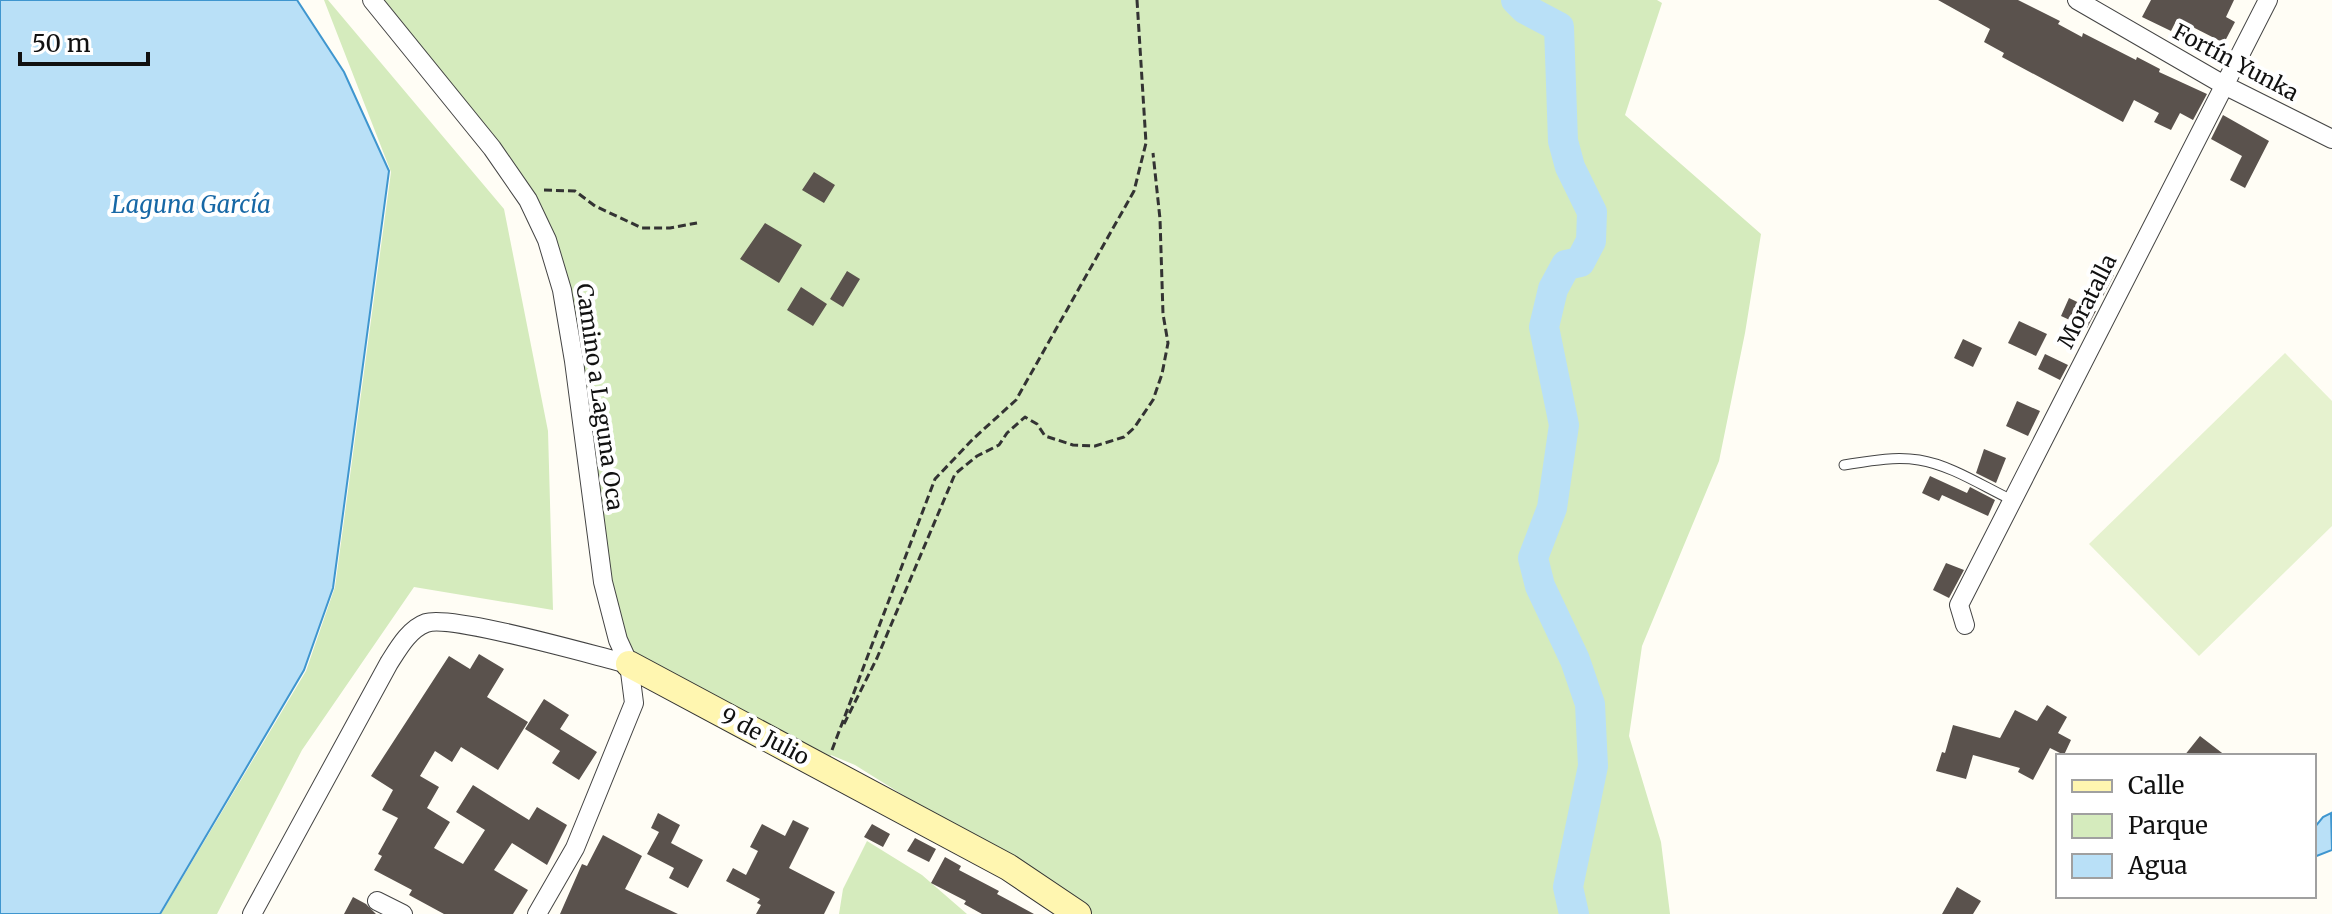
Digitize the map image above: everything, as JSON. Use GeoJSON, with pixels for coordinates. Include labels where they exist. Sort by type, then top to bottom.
{"type":"FeatureCollection","features":[{"type":"Feature","properties":{"kind":"main road","name":"9 de Julio"},"geometry":{"type":"LineString","coordinates":[[629,664],[1008,867],[1078,914]]}},
{"type":"Feature","properties":{"kind":"street","name":"Camino a Laguna Oca"},"geometry":{"type":"LineString","coordinates":[[372,0],[492,148],[528,200],[547,240],[562,290],[603,582],[618,640],[629,664],[634,703],[575,848],[537,914]]}},
{"type":"Feature","properties":{"kind":"street","name":"Fortín Yunka"},"geometry":{"type":"LineString","coordinates":[[2077,0],[2224,85],[2332,139]]}},
{"type":"Feature","properties":{"kind":"street","name":"Moratalla"},"geometry":{"type":"LineString","coordinates":[[1965,625],[1959,605],[2268,0]]}},
{"type":"Feature","properties":{"kind":"street","name":"9 de Julio"},"geometry":{"type":"LineString","coordinates":[[252,914],[389,663],[406,638],[426,622],[460,623],[629,664]]}},
{"type":"Feature","properties":{"kind":"street"},"geometry":{"type":"LineString","coordinates":[[377,901],[403,914]]}},
{"type":"Feature","properties":{"kind":"lane"},"geometry":{"type":"LineString","coordinates":[[1844,465],[1886,458],[1921,460],[2012,500]]}},
{"type":"Feature","properties":{"kind":"path"},"geometry":{"type":"LineString","coordinates":[[825,768],[935,479],[1016,400],[1134,191],[1146,143],[1137,0]]}},
{"type":"Feature","properties":{"kind":"path"},"geometry":{"type":"LineString","coordinates":[[836,740],[877,658],[955,474],[977,456],[999,445],[1025,417],[1037,424],[1045,436],[1073,445],[1095,446],[1124,437],[1153,400],[1168,343],[1163,314],[1160,219],[1153,153]]}},
{"type":"Feature","properties":{"kind":"path"},"geometry":{"type":"LineString","coordinates":[[528,200],[541,190],[575,191],[595,206],[642,228],[670,228],[697,223]]}},
{"type":"Feature","properties":{"kind":"green space"},"geometry":{"type":"Polygon","coordinates":[[[324,0],[328,0],[504,209],[548,431],[553,610],[414,587],[302,750],[217,914],[161,914],[306,671],[335,587],[391,172],[324,0]]]}},
{"type":"Feature","properties":{"kind":"green space"},"geometry":{"type":"Polygon","coordinates":[[[372,0],[1657,0],[1662,3],[1625,115],[1761,234],[1719,461],[1642,646],[1629,736],[1661,842],[1670,914],[1093,914],[855,765],[831,755],[825,768],[629,664],[618,640],[574,361],[528,200],[372,0]]]}},
{"type":"Feature","properties":{"kind":"green space"},"geometry":{"type":"Polygon","coordinates":[[[2285,353],[2332,401],[2332,526],[2199,656],[2089,544],[2285,353]]]}},
{"type":"Feature","properties":{"kind":"green space"},"geometry":{"type":"Polygon","coordinates":[[[867,841],[922,875],[967,914],[839,914],[843,889],[867,841]]]}},
{"type":"Feature","properties":{"kind":"water","name":"Laguna García"},"geometry":{"type":"Polygon","coordinates":[[[0,0],[297,0],[344,72],[389,171],[333,588],[304,670],[160,914],[0,914],[0,0]]]}},
{"type":"Feature","properties":{"kind":"water"},"geometry":{"type":"Polygon","coordinates":[[[2331,813],[2332,850],[2316,856],[2316,826],[2331,813]]]}},
{"type":"Feature","properties":{"kind":"building"},"geometry":{"type":"Polygon","coordinates":[[[1938,0],[2018,0],[2060,21],[2058,24],[2082,37],[2083,33],[2136,60],[2137,57],[2160,69],[2159,72],[2207,94],[2193,120],[2180,113],[2171,130],[2154,122],[2159,113],[2134,100],[2123,122],[2002,57],[2004,53],[1984,42],[1990,29],[1938,0]]]}},
{"type":"Feature","properties":{"kind":"building"},"geometry":{"type":"Polygon","coordinates":[[[2151,0],[2234,0],[2226,17],[2235,22],[2224,43],[2177,19],[2171,31],[2142,17],[2151,0]]]}},
{"type":"Feature","properties":{"kind":"building"},"geometry":{"type":"Polygon","coordinates":[[[2223,115],[2269,141],[2245,188],[2230,180],[2242,156],[2211,139],[2223,115]]]}},
{"type":"Feature","properties":{"kind":"building"},"geometry":{"type":"Polygon","coordinates":[[[814,172],[835,185],[824,203],[802,190],[814,172]]]}},
{"type":"Feature","properties":{"kind":"building"},"geometry":{"type":"Polygon","coordinates":[[[765,223],[802,245],[779,283],[740,259],[765,223]]]}},
{"type":"Feature","properties":{"kind":"building"},"geometry":{"type":"Polygon","coordinates":[[[847,271],[860,279],[843,307],[830,299],[847,271]]]}},
{"type":"Feature","properties":{"kind":"building"},"geometry":{"type":"Polygon","coordinates":[[[2106,272],[2114,275],[2103,296],[2097,293],[2106,272]]]}},
{"type":"Feature","properties":{"kind":"building"},"geometry":{"type":"Polygon","coordinates":[[[801,287],[827,304],[813,326],[787,310],[801,287]]]}},
{"type":"Feature","properties":{"kind":"building"},"geometry":{"type":"Polygon","coordinates":[[[2069,298],[2096,311],[2087,328],[2061,316],[2069,298]]]}},
{"type":"Feature","properties":{"kind":"building"},"geometry":{"type":"Polygon","coordinates":[[[2019,321],[2047,334],[2036,356],[2008,343],[2019,321]]]}},
{"type":"Feature","properties":{"kind":"building"},"geometry":{"type":"Polygon","coordinates":[[[1963,339],[1982,348],[1973,367],[1954,358],[1963,339]]]}},
{"type":"Feature","properties":{"kind":"building"},"geometry":{"type":"Polygon","coordinates":[[[2045,354],[2068,365],[2060,380],[2038,369],[2045,354]]]}},
{"type":"Feature","properties":{"kind":"building"},"geometry":{"type":"Polygon","coordinates":[[[2017,401],[2040,411],[2028,436],[2006,426],[2017,401]]]}},
{"type":"Feature","properties":{"kind":"building"},"geometry":{"type":"Polygon","coordinates":[[[1984,449],[2006,458],[1996,483],[1976,473],[1984,449]]]}},
{"type":"Feature","properties":{"kind":"building"},"geometry":{"type":"Polygon","coordinates":[[[1930,476],[1967,493],[1970,487],[1995,500],[1988,516],[1942,495],[1939,501],[1922,493],[1930,476]]]}},
{"type":"Feature","properties":{"kind":"building"},"geometry":{"type":"Polygon","coordinates":[[[1946,563],[1964,570],[1949,598],[1933,590],[1946,563]]]}},
{"type":"Feature","properties":{"kind":"building"},"geometry":{"type":"Polygon","coordinates":[[[479,654],[504,669],[487,697],[528,722],[498,770],[461,747],[452,762],[435,751],[420,776],[439,787],[427,808],[450,822],[434,848],[463,864],[485,830],[456,812],[473,785],[529,820],[537,807],[567,825],[547,865],[512,843],[494,870],[528,890],[513,914],[444,914],[409,895],[412,890],[374,870],[382,856],[378,854],[398,818],[382,810],[393,790],[371,776],[449,656],[470,669],[479,654]]]}},
{"type":"Feature","properties":{"kind":"building"},"geometry":{"type":"Polygon","coordinates":[[[544,699],[569,715],[560,729],[597,752],[579,780],[552,763],[560,751],[525,729],[544,699]]]}},
{"type":"Feature","properties":{"kind":"building"},"geometry":{"type":"Polygon","coordinates":[[[2047,705],[2067,717],[2058,733],[2071,740],[2064,754],[2050,748],[2033,780],[2018,772],[2020,768],[1973,755],[1966,779],[1936,771],[1953,725],[2000,738],[2015,710],[2037,721],[2047,705]]]}},
{"type":"Feature","properties":{"kind":"building"},"geometry":{"type":"Polygon","coordinates":[[[2200,736],[2223,754],[2186,754],[2200,736]]]}},
{"type":"Feature","properties":{"kind":"building"},"geometry":{"type":"Polygon","coordinates":[[[658,813],[680,825],[671,843],[703,860],[688,888],[669,878],[674,868],[647,854],[659,832],[651,828],[658,813]]]}},
{"type":"Feature","properties":{"kind":"building"},"geometry":{"type":"Polygon","coordinates":[[[793,820],[809,828],[789,868],[835,892],[824,914],[756,914],[761,905],[757,903],[760,899],[726,881],[733,868],[746,875],[758,851],[750,847],[762,824],[785,836],[793,820]]]}},
{"type":"Feature","properties":{"kind":"building"},"geometry":{"type":"Polygon","coordinates":[[[872,824],[890,834],[883,847],[864,837],[872,824]]]}},
{"type":"Feature","properties":{"kind":"building"},"geometry":{"type":"Polygon","coordinates":[[[603,835],[642,856],[625,889],[678,914],[560,914],[582,864],[587,866],[603,835]]]}},
{"type":"Feature","properties":{"kind":"building"},"geometry":{"type":"Polygon","coordinates":[[[915,838],[936,849],[929,862],[907,851],[915,838]]]}},
{"type":"Feature","properties":{"kind":"building"},"geometry":{"type":"Polygon","coordinates":[[[945,857],[961,866],[959,870],[1034,914],[982,914],[964,904],[966,901],[931,883],[945,857]]]}},
{"type":"Feature","properties":{"kind":"building"},"geometry":{"type":"Polygon","coordinates":[[[1957,887],[1981,901],[1973,914],[1942,914],[1957,887]]]}},
{"type":"Feature","properties":{"kind":"building"},"geometry":{"type":"Polygon","coordinates":[[[353,897],[366,904],[376,914],[344,914],[353,897]]]}},
{"type":"Feature","properties":{"kind":"waterway"},"geometry":{"type":"LineString","coordinates":[[1516,0],[1525,9],[1559,27],[1563,141],[1570,167],[1592,212],[1591,241],[1580,262],[1566,265],[1553,289],[1544,327],[1564,425],[1552,508],[1533,558],[1540,586],[1575,660],[1590,704],[1593,766],[1568,887],[1574,914]]}}]}
